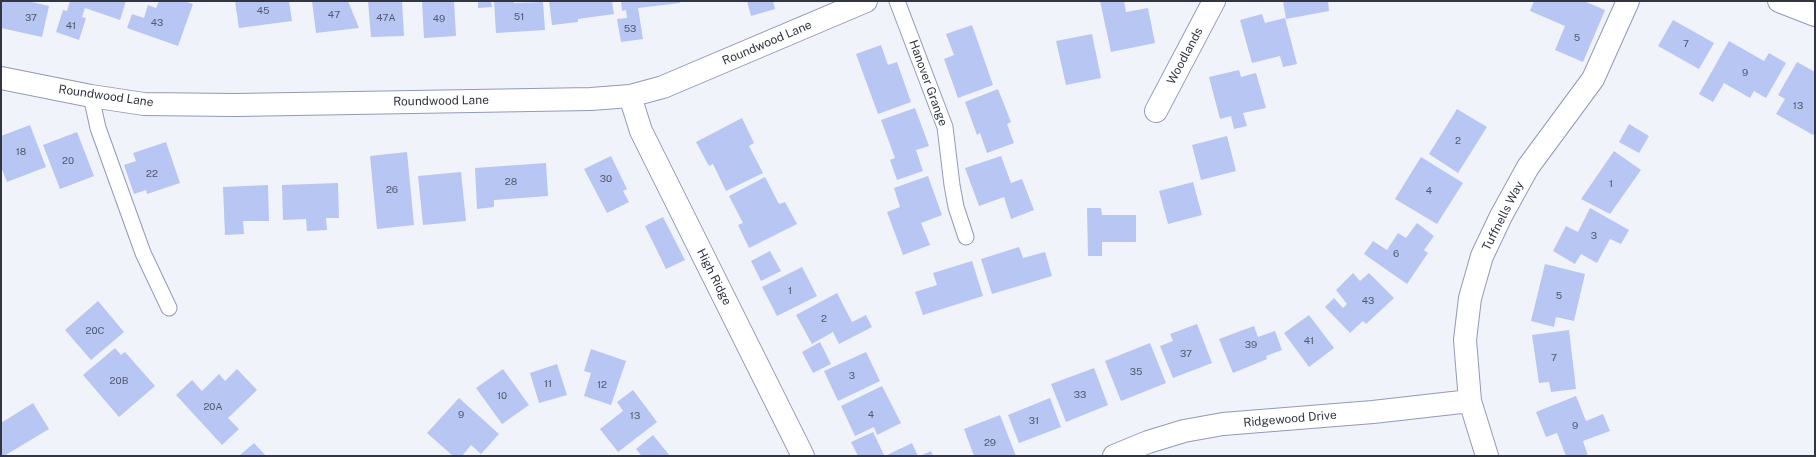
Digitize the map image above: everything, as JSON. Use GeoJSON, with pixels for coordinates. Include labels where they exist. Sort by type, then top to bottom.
{"type":"FeatureCollection","features":[{"type":"Feature","properties":{"kind":"street","name":"Roundwood Lane"},"geometry":{"type":"LineString","coordinates":[[1,78],[92,96],[144,104],[235,105],[583,99],[630,96],[663,87],[866,1]]}},
{"type":"Feature","properties":{"kind":"street","name":"Woodlands"},"geometry":{"type":"LineString","coordinates":[[1156,110],[1214,1]]}},
{"type":"Feature","properties":{"kind":"street","name":"Tuffnells Way"},"geometry":{"type":"LineString","coordinates":[[1487,456],[1470,401],[1465,340],[1470,298],[1482,256],[1501,216],[1528,167],[1593,79],[1628,1]]}},
{"type":"Feature","properties":{"kind":"street"},"geometry":{"type":"LineString","coordinates":[[1779,1],[1815,15]]}},
{"type":"Feature","properties":{"kind":"street","name":"High Ridge"},"geometry":{"type":"LineString","coordinates":[[630,96],[641,131],[803,456]]}},
{"type":"Feature","properties":{"kind":"street","name":"Ridgewood Drive"},"geometry":{"type":"LineString","coordinates":[[1114,456],[1148,442],[1184,431],[1223,424],[1373,412],[1470,401]]}},
{"type":"Feature","properties":{"kind":"lane","name":"Hanover Grange"},"geometry":{"type":"LineString","coordinates":[[897,1],[945,127],[956,207],[966,237]]}},
{"type":"Feature","properties":{"kind":"lane"},"geometry":{"type":"LineString","coordinates":[[92,96],[98,128],[140,245],[169,308]]}},
{"type":"Feature","properties":{"kind":"building"},"geometry":{"type":"Polygon","coordinates":[[[1,1],[28,1],[49,6],[42,37],[1,28],[1,1]]]}},
{"type":"Feature","properties":{"kind":"building"},"geometry":{"type":"Polygon","coordinates":[[[70,1],[126,1],[120,20],[85,8],[82,17],[86,18],[79,40],[56,32],[63,10],[67,11],[70,1]]]}},
{"type":"Feature","properties":{"kind":"building"},"geometry":{"type":"Polygon","coordinates":[[[159,1],[184,1],[193,4],[178,46],[127,28],[132,14],[144,18],[148,5],[156,8],[159,1]]]}},
{"type":"Feature","properties":{"kind":"building"},"geometry":{"type":"Polygon","coordinates":[[[235,1],[289,1],[292,21],[239,28],[235,1]]]}},
{"type":"Feature","properties":{"kind":"building"},"geometry":{"type":"Polygon","coordinates":[[[312,1],[348,1],[359,28],[316,33],[312,1]]]}},
{"type":"Feature","properties":{"kind":"building"},"geometry":{"type":"Polygon","coordinates":[[[368,1],[402,1],[404,36],[371,37],[368,1]]]}},
{"type":"Feature","properties":{"kind":"building"},"geometry":{"type":"Polygon","coordinates":[[[422,1],[454,1],[456,36],[424,38],[422,1]]]}},
{"type":"Feature","properties":{"kind":"building"},"geometry":{"type":"Polygon","coordinates":[[[478,1],[491,1],[492,7],[478,8],[478,1]]]}},
{"type":"Feature","properties":{"kind":"building"},"geometry":{"type":"Polygon","coordinates":[[[494,1],[514,1],[514,3],[543,2],[545,30],[496,33],[494,1]]]}},
{"type":"Feature","properties":{"kind":"building"},"geometry":{"type":"Polygon","coordinates":[[[549,1],[612,1],[614,14],[578,19],[578,22],[552,25],[549,1]]]}},
{"type":"Feature","properties":{"kind":"building"},"geometry":{"type":"Polygon","coordinates":[[[621,1],[680,1],[680,3],[638,8],[643,39],[621,42],[617,19],[627,18],[626,10],[622,11],[621,1]]]}},
{"type":"Feature","properties":{"kind":"building"},"geometry":{"type":"Polygon","coordinates":[[[747,1],[773,1],[775,9],[751,16],[747,1]]]}},
{"type":"Feature","properties":{"kind":"building"},"geometry":{"type":"Polygon","coordinates":[[[1100,1],[1124,1],[1126,12],[1148,8],[1155,43],[1111,52],[1100,1]]]}},
{"type":"Feature","properties":{"kind":"building"},"geometry":{"type":"Polygon","coordinates":[[[1283,1],[1328,1],[1329,11],[1286,19],[1283,1]]]}},
{"type":"Feature","properties":{"kind":"building"},"geometry":{"type":"Polygon","coordinates":[[[1534,1],[1584,1],[1605,10],[1583,62],[1555,50],[1565,26],[1530,11],[1534,1]]]}},
{"type":"Feature","properties":{"kind":"building"},"geometry":{"type":"Polygon","coordinates":[[[1262,14],[1265,23],[1285,18],[1297,64],[1283,67],[1280,56],[1252,63],[1240,20],[1262,14]]]}},
{"type":"Feature","properties":{"kind":"building"},"geometry":{"type":"Polygon","coordinates":[[[1673,20],[1714,43],[1699,69],[1658,46],[1673,20]]]}},
{"type":"Feature","properties":{"kind":"building"},"geometry":{"type":"Polygon","coordinates":[[[972,25],[993,85],[958,98],[944,59],[954,55],[946,34],[972,25]]]}},
{"type":"Feature","properties":{"kind":"building"},"geometry":{"type":"Polygon","coordinates":[[[1092,34],[1101,78],[1066,85],[1056,41],[1092,34]]]}},
{"type":"Feature","properties":{"kind":"building"},"geometry":{"type":"Polygon","coordinates":[[[1729,41],[1764,61],[1769,53],[1786,63],[1766,98],[1754,91],[1750,98],[1724,83],[1713,102],[1699,94],[1729,41]]]}},
{"type":"Feature","properties":{"kind":"building"},"geometry":{"type":"Polygon","coordinates":[[[881,45],[888,65],[897,62],[911,102],[878,114],[856,54],[881,45]]]}},
{"type":"Feature","properties":{"kind":"building"},"geometry":{"type":"Polygon","coordinates":[[[1797,62],[1815,72],[1815,132],[1813,135],[1776,114],[1785,99],[1778,95],[1797,62]]]}},
{"type":"Feature","properties":{"kind":"building"},"geometry":{"type":"Polygon","coordinates":[[[1239,70],[1241,77],[1256,73],[1266,108],[1243,113],[1247,126],[1234,129],[1231,116],[1220,119],[1209,77],[1239,70]]]}},
{"type":"Feature","properties":{"kind":"building"},"geometry":{"type":"Polygon","coordinates":[[[998,89],[1011,122],[1007,124],[1014,143],[987,153],[980,133],[977,135],[965,102],[998,89]]]}},
{"type":"Feature","properties":{"kind":"building"},"geometry":{"type":"Polygon","coordinates":[[[915,108],[929,146],[916,150],[923,171],[897,180],[890,160],[895,158],[881,120],[915,108]]]}},
{"type":"Feature","properties":{"kind":"building"},"geometry":{"type":"Polygon","coordinates":[[[1457,109],[1487,127],[1458,173],[1429,154],[1457,109]]]}},
{"type":"Feature","properties":{"kind":"building"},"geometry":{"type":"Polygon","coordinates":[[[742,118],[754,143],[749,146],[763,173],[726,191],[713,164],[709,166],[696,142],[742,118]]]}},
{"type":"Feature","properties":{"kind":"building"},"geometry":{"type":"Polygon","coordinates":[[[1629,124],[1649,136],[1639,153],[1619,142],[1629,124]]]}},
{"type":"Feature","properties":{"kind":"building"},"geometry":{"type":"Polygon","coordinates":[[[30,125],[46,167],[7,182],[1,167],[1,136],[30,125]]]}},
{"type":"Feature","properties":{"kind":"building"},"geometry":{"type":"Polygon","coordinates":[[[77,132],[94,176],[60,189],[43,145],[77,132]]]}},
{"type":"Feature","properties":{"kind":"building"},"geometry":{"type":"Polygon","coordinates":[[[1227,136],[1236,171],[1201,180],[1192,145],[1227,136]]]}},
{"type":"Feature","properties":{"kind":"building"},"geometry":{"type":"Polygon","coordinates":[[[166,142],[180,183],[147,194],[146,190],[134,194],[124,165],[136,161],[133,153],[166,142]]]}},
{"type":"Feature","properties":{"kind":"building"},"geometry":{"type":"Polygon","coordinates":[[[1614,151],[1641,170],[1610,214],[1581,199],[1614,151]]]}},
{"type":"Feature","properties":{"kind":"building"},"geometry":{"type":"Polygon","coordinates":[[[407,152],[414,225],[377,229],[370,156],[407,152]]]}},
{"type":"Feature","properties":{"kind":"building"},"geometry":{"type":"Polygon","coordinates":[[[611,156],[627,189],[623,191],[629,202],[607,213],[584,169],[611,156]]]}},
{"type":"Feature","properties":{"kind":"building"},"geometry":{"type":"Polygon","coordinates":[[[1001,156],[1011,183],[1022,179],[1034,210],[1011,219],[1004,197],[979,206],[965,168],[1001,156]]]}},
{"type":"Feature","properties":{"kind":"building"},"geometry":{"type":"Polygon","coordinates":[[[1421,157],[1463,183],[1437,224],[1395,199],[1421,157]]]}},
{"type":"Feature","properties":{"kind":"building"},"geometry":{"type":"Polygon","coordinates":[[[546,163],[548,196],[494,200],[494,207],[477,209],[475,168],[546,163]]]}},
{"type":"Feature","properties":{"kind":"building"},"geometry":{"type":"Polygon","coordinates":[[[461,172],[466,221],[423,225],[418,176],[461,172]]]}},
{"type":"Feature","properties":{"kind":"building"},"geometry":{"type":"Polygon","coordinates":[[[928,176],[942,215],[921,223],[930,245],[903,255],[887,212],[900,207],[894,188],[928,176]]]}},
{"type":"Feature","properties":{"kind":"building"},"geometry":{"type":"Polygon","coordinates":[[[765,177],[779,204],[785,202],[797,224],[749,248],[738,225],[743,223],[729,196],[765,177]]]}},
{"type":"Feature","properties":{"kind":"building"},"geometry":{"type":"Polygon","coordinates":[[[1193,182],[1202,215],[1168,224],[1159,191],[1193,182]]]}},
{"type":"Feature","properties":{"kind":"building"},"geometry":{"type":"Polygon","coordinates":[[[338,183],[339,218],[326,218],[327,230],[307,231],[306,219],[283,220],[282,185],[338,183]]]}},
{"type":"Feature","properties":{"kind":"building"},"geometry":{"type":"Polygon","coordinates":[[[268,185],[269,221],[243,221],[244,234],[225,235],[223,187],[268,185]]]}},
{"type":"Feature","properties":{"kind":"building"},"geometry":{"type":"Polygon","coordinates":[[[1087,208],[1101,208],[1102,215],[1136,215],[1136,242],[1102,242],[1102,256],[1088,256],[1087,208]]]}},
{"type":"Feature","properties":{"kind":"building"},"geometry":{"type":"Polygon","coordinates":[[[1590,208],[1629,230],[1621,244],[1610,239],[1597,263],[1581,254],[1575,264],[1553,251],[1566,226],[1578,232],[1590,208]]]}},
{"type":"Feature","properties":{"kind":"building"},"geometry":{"type":"Polygon","coordinates":[[[663,217],[685,260],[666,269],[645,226],[663,217]]]}},
{"type":"Feature","properties":{"kind":"building"},"geometry":{"type":"Polygon","coordinates":[[[1417,223],[1434,236],[1424,250],[1428,253],[1407,284],[1364,254],[1373,241],[1387,250],[1398,233],[1406,238],[1417,223]]]}},
{"type":"Feature","properties":{"kind":"building"},"geometry":{"type":"Polygon","coordinates":[[[1019,247],[1023,258],[1045,252],[1052,276],[992,294],[981,259],[1019,247]]]}},
{"type":"Feature","properties":{"kind":"building"},"geometry":{"type":"Polygon","coordinates":[[[770,251],[781,271],[761,281],[751,261],[770,251]]]}},
{"type":"Feature","properties":{"kind":"building"},"geometry":{"type":"Polygon","coordinates":[[[972,261],[983,296],[923,315],[915,292],[937,285],[933,273],[972,261]]]}},
{"type":"Feature","properties":{"kind":"building"},"geometry":{"type":"Polygon","coordinates":[[[1545,264],[1585,274],[1574,321],[1556,317],[1554,327],[1531,321],[1545,264]]]}},
{"type":"Feature","properties":{"kind":"building"},"geometry":{"type":"Polygon","coordinates":[[[802,267],[817,296],[777,316],[762,287],[802,267]]]}},
{"type":"Feature","properties":{"kind":"building"},"geometry":{"type":"Polygon","coordinates":[[[1353,273],[1360,281],[1369,273],[1394,298],[1366,324],[1363,321],[1350,333],[1325,307],[1334,298],[1343,308],[1347,304],[1336,290],[1353,273]]]}},
{"type":"Feature","properties":{"kind":"building"},"geometry":{"type":"Polygon","coordinates":[[[837,293],[852,322],[866,315],[872,327],[839,344],[833,332],[812,344],[796,315],[837,293]]]}},
{"type":"Feature","properties":{"kind":"building"},"geometry":{"type":"Polygon","coordinates":[[[98,301],[124,332],[91,360],[65,330],[98,301]]]}},
{"type":"Feature","properties":{"kind":"building"},"geometry":{"type":"Polygon","coordinates":[[[1309,315],[1334,348],[1309,367],[1284,333],[1309,315]]]}},
{"type":"Feature","properties":{"kind":"building"},"geometry":{"type":"Polygon","coordinates":[[[1197,324],[1212,363],[1173,378],[1160,346],[1173,341],[1170,334],[1197,324]]]}},
{"type":"Feature","properties":{"kind":"building"},"geometry":{"type":"Polygon","coordinates":[[[1254,326],[1258,337],[1275,331],[1282,350],[1266,356],[1267,359],[1233,373],[1219,339],[1254,326]]]}},
{"type":"Feature","properties":{"kind":"building"},"geometry":{"type":"Polygon","coordinates":[[[1569,330],[1576,389],[1551,392],[1549,382],[1539,383],[1532,335],[1569,330]]]}},
{"type":"Feature","properties":{"kind":"building"},"geometry":{"type":"Polygon","coordinates":[[[820,342],[831,364],[813,373],[802,352],[820,342]]]}},
{"type":"Feature","properties":{"kind":"building"},"geometry":{"type":"Polygon","coordinates":[[[1150,343],[1166,383],[1121,401],[1105,361],[1150,343]]]}},
{"type":"Feature","properties":{"kind":"building"},"geometry":{"type":"Polygon","coordinates":[[[115,348],[121,355],[125,352],[155,386],[119,417],[83,375],[115,348]]]}},
{"type":"Feature","properties":{"kind":"building"},"geometry":{"type":"Polygon","coordinates":[[[591,349],[626,361],[611,405],[584,396],[591,373],[584,371],[591,349]]]}},
{"type":"Feature","properties":{"kind":"building"},"geometry":{"type":"Polygon","coordinates":[[[866,352],[880,381],[838,401],[824,371],[866,352]]]}},
{"type":"Feature","properties":{"kind":"building"},"geometry":{"type":"Polygon","coordinates":[[[557,364],[567,395],[539,403],[530,373],[557,364]]]}},
{"type":"Feature","properties":{"kind":"building"},"geometry":{"type":"Polygon","coordinates":[[[1094,368],[1108,405],[1066,422],[1051,384],[1094,368]]]}},
{"type":"Feature","properties":{"kind":"building"},"geometry":{"type":"Polygon","coordinates":[[[237,369],[257,390],[228,418],[239,429],[222,445],[176,395],[192,380],[202,391],[219,374],[225,381],[237,369]]]}},
{"type":"Feature","properties":{"kind":"building"},"geometry":{"type":"Polygon","coordinates":[[[503,369],[529,405],[502,424],[476,388],[503,369]]]}},
{"type":"Feature","properties":{"kind":"building"},"geometry":{"type":"Polygon","coordinates":[[[882,386],[901,423],[877,435],[874,427],[855,436],[841,406],[882,386]]]}},
{"type":"Feature","properties":{"kind":"building"},"geometry":{"type":"Polygon","coordinates":[[[633,390],[657,422],[618,452],[600,429],[623,411],[617,402],[633,390]]]}},
{"type":"Feature","properties":{"kind":"building"},"geometry":{"type":"Polygon","coordinates":[[[1576,396],[1586,421],[1603,414],[1610,431],[1583,441],[1588,456],[1566,456],[1557,433],[1546,437],[1536,412],[1576,396]]]}},
{"type":"Feature","properties":{"kind":"building"},"geometry":{"type":"Polygon","coordinates":[[[459,398],[499,434],[481,454],[471,445],[462,456],[453,456],[427,433],[459,398]]]}},
{"type":"Feature","properties":{"kind":"building"},"geometry":{"type":"Polygon","coordinates":[[[1050,398],[1061,427],[1019,443],[1008,415],[1050,398]]]}},
{"type":"Feature","properties":{"kind":"building"},"geometry":{"type":"Polygon","coordinates":[[[33,403],[49,429],[4,456],[1,456],[1,423],[33,403]]]}},
{"type":"Feature","properties":{"kind":"building"},"geometry":{"type":"Polygon","coordinates":[[[1000,415],[1016,456],[974,456],[964,429],[1000,415]]]}},
{"type":"Feature","properties":{"kind":"building"},"geometry":{"type":"Polygon","coordinates":[[[873,432],[884,455],[858,456],[851,442],[873,432]]]}},
{"type":"Feature","properties":{"kind":"building"},"geometry":{"type":"Polygon","coordinates":[[[653,435],[670,456],[639,456],[641,455],[636,449],[653,435]]]}},
{"type":"Feature","properties":{"kind":"building"},"geometry":{"type":"Polygon","coordinates":[[[254,443],[266,456],[239,456],[254,443]]]}},
{"type":"Feature","properties":{"kind":"building"},"geometry":{"type":"Polygon","coordinates":[[[912,443],[918,456],[885,456],[912,443]]]}},
{"type":"Feature","properties":{"kind":"building"},"geometry":{"type":"Polygon","coordinates":[[[931,451],[933,456],[920,456],[931,451]]]}}]}
